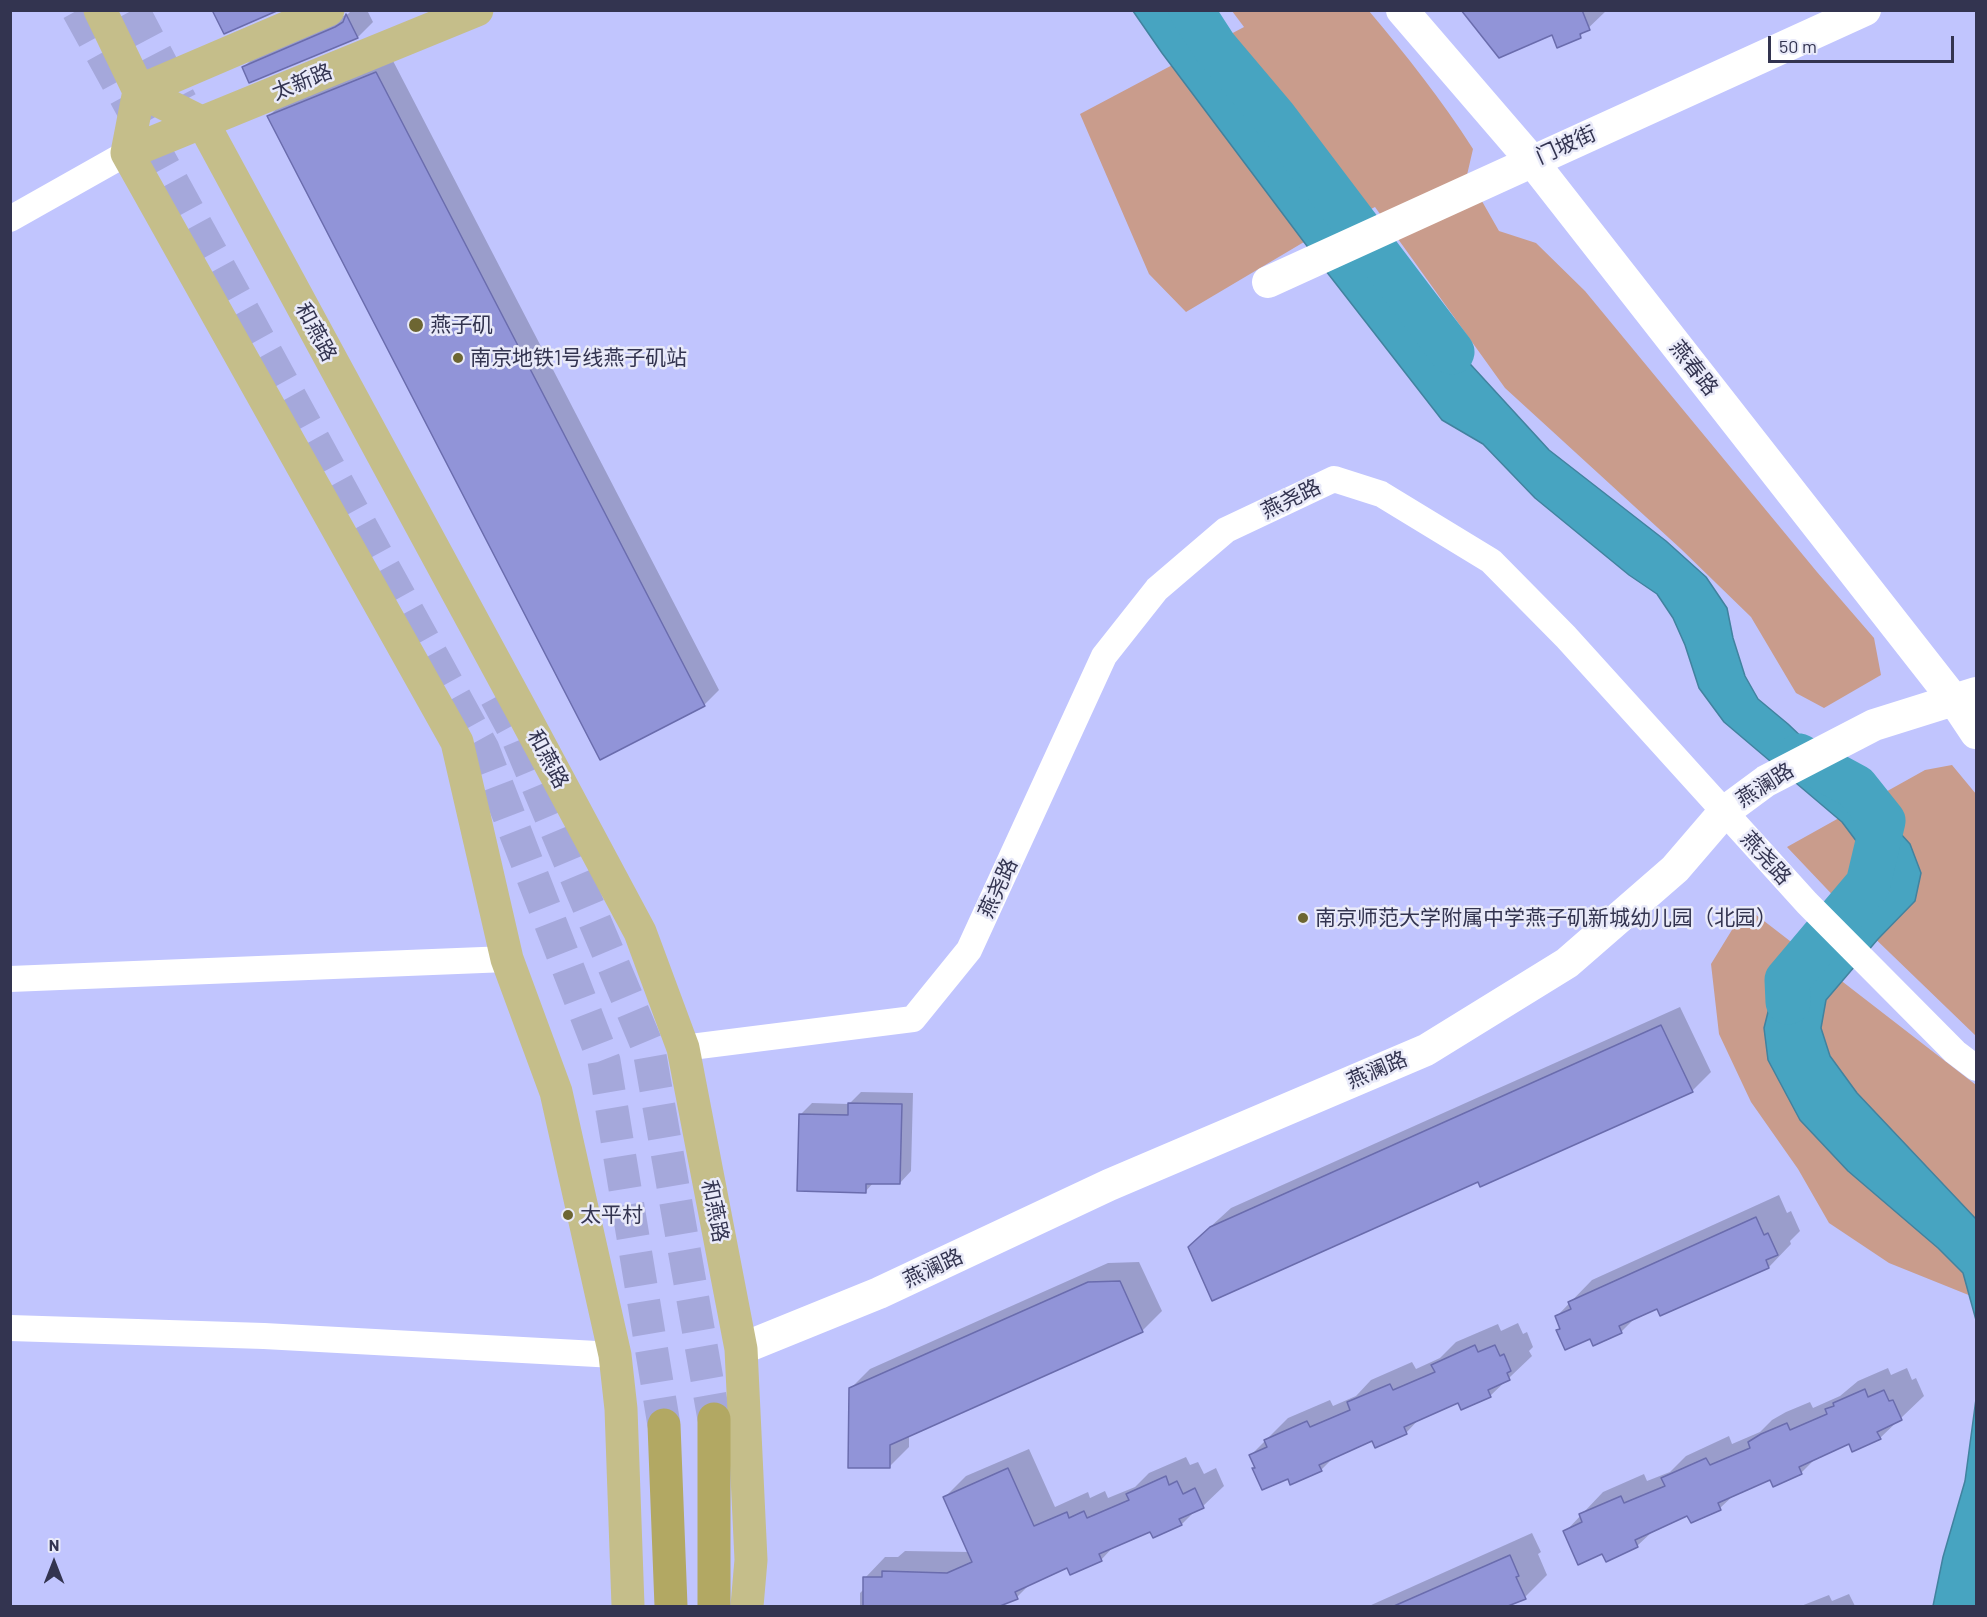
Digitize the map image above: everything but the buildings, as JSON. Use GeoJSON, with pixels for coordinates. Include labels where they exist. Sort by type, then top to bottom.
{"type":"FeatureCollection","features":[{"type":"Feature","properties":{"kind":"highway"},"geometry":{"type":"LineString","coordinates":[[714,1419],[714,1606]]}},
{"type":"Feature","properties":{"kind":"highway"},"geometry":{"type":"LineString","coordinates":[[664,1425],[671,1606]]}},
{"type":"Feature","properties":{"kind":"main road"},"geometry":{"type":"LineString","coordinates":[[100,10],[139,91],[127,153],[457,742],[507,959],[556,1092],[615,1355],[621,1409],[628,1606]]}},
{"type":"Feature","properties":{"kind":"main road"},"geometry":{"type":"LineString","coordinates":[[139,91],[328,10]]}},
{"type":"Feature","properties":{"kind":"main road","name":"太新路"},"geometry":{"type":"LineString","coordinates":[[127,153],[477,10]]}},
{"type":"Feature","properties":{"kind":"main road"},"geometry":{"type":"LineString","coordinates":[[139,91],[203,123]]}},
{"type":"Feature","properties":{"kind":"main road","name":"和燕路"},"geometry":{"type":"LineString","coordinates":[[203,123],[640,932],[683,1048],[741,1349],[751,1560],[747,1606]]}},
{"type":"Feature","properties":{"kind":"street","name":"燕春路"},"geometry":{"type":"LineString","coordinates":[[1402,10],[1532,161],[1965,696],[1977,733]]}},
{"type":"Feature","properties":{"kind":"street","name":"门坡街"},"geometry":{"type":"LineString","coordinates":[[1268,282],[1865,10]]}},
{"type":"Feature","properties":{"kind":"street"},"geometry":{"type":"LineString","coordinates":[[10,219],[127,153]]}},
{"type":"Feature","properties":{"kind":"street","name":"燕尧路"},"geometry":{"type":"LineString","coordinates":[[683,1048],[913,1019],[969,950],[1104,656],[1157,589],[1226,530],[1334,479],[1381,494],[1491,561],[1566,637],[1807,903],[1955,1052],[1977,1068]]}},
{"type":"Feature","properties":{"kind":"street","name":"燕澜路"},"geometry":{"type":"LineString","coordinates":[[741,1349],[879,1293],[1109,1185],[1426,1050],[1567,963],[1675,869],[1724,812],[1766,781],[1874,725],[1965,696]]}},
{"type":"Feature","properties":{"kind":"street"},"geometry":{"type":"LineString","coordinates":[[10,979],[507,959]]}},
{"type":"Feature","properties":{"kind":"street"},"geometry":{"type":"LineString","coordinates":[[10,1328],[264,1336],[615,1355]]}},
{"type":"Feature","properties":{"kind":"shaded area"},"geometry":{"type":"Polygon","coordinates":[[[1232,11],[1369,11],[1423,78],[1473,149],[1467,175],[1499,231],[1536,243],[1585,291],[1874,638],[1881,675],[1824,708],[1796,693],[1751,617],[1681,549],[1505,388],[1375,207],[1304,242],[1186,312],[1149,274],[1080,114],[1244,27],[1232,11]]]}},
{"type":"Feature","properties":{"kind":"shaded area"},"geometry":{"type":"Polygon","coordinates":[[[1952,765],[1976,794],[1976,1036],[1862,926],[1787,847],[1925,770],[1952,765]]]}},
{"type":"Feature","properties":{"kind":"shaded area"},"geometry":{"type":"Polygon","coordinates":[[[1746,907],[1976,1085],[1976,1298],[1889,1263],[1829,1223],[1798,1169],[1751,1102],[1719,1034],[1711,964],[1746,907]]]}},
{"type":"Feature","properties":{"kind":"water"},"geometry":{"type":"Polygon","coordinates":[[[1133,11],[1195,11],[1249,91],[1406,294],[1549,450],[1666,541],[1706,577],[1727,608],[1733,638],[1745,676],[1758,699],[1788,724],[1881,812],[1910,844],[1921,873],[1915,901],[1878,939],[1826,1000],[1821,1028],[1830,1056],[1857,1093],[1976,1219],[1976,1320],[1963,1273],[1938,1248],[1848,1171],[1800,1120],[1768,1060],[1764,1028],[1772,996],[1786,975],[1857,906],[1862,871],[1857,842],[1842,822],[1724,722],[1699,688],[1685,645],[1673,618],[1657,594],[1629,575],[1535,498],[1483,444],[1442,420],[1319,262],[1133,11]]]}},
{"type":"Feature","properties":{"kind":"water"},"geometry":{"type":"Polygon","coordinates":[[[1976,1399],[1976,1606],[1933,1606],[1943,1557],[1965,1481],[1976,1399]]]}},
{"type":"Feature","properties":{"kind":"waterway"},"geometry":{"type":"LineString","coordinates":[[1191,10],[1215,47],[1275,118],[1452,352]]}},
{"type":"Feature","properties":{"kind":"waterway"},"geometry":{"type":"LineString","coordinates":[[1788,1002],[1787,980],[1868,884],[1883,821],[1856,787],[1799,756]]}},
{"type":"Feature","properties":{"kind":"tunnel"},"geometry":{"type":"LineString","coordinates":[[78,10],[483,749],[604,1061],[664,1425]]}},
{"type":"Feature","properties":{"kind":"tunnel"},"geometry":{"type":"LineString","coordinates":[[133,10],[181,102]]}},
{"type":"Feature","properties":{"kind":"tunnel"},"geometry":{"type":"LineString","coordinates":[[496,697],[516,734],[649,1050],[714,1419]]}},
{"type":"Feature","properties":{"kind":"place","name":"燕子矶"},"geometry":{"type":"Point","coordinates":[416,325]}},
{"type":"Feature","properties":{"kind":"place","name":"南京地铁1号线燕子矶站"},"geometry":{"type":"Point","coordinates":[458,358]}},
{"type":"Feature","properties":{"kind":"place","name":"南京师范大学附属中学燕子矶新城幼儿园（北园）"},"geometry":{"type":"Point","coordinates":[1303,918]}},
{"type":"Feature","properties":{"kind":"place","name":"太平村"},"geometry":{"type":"Point","coordinates":[568,1215]}}]}
